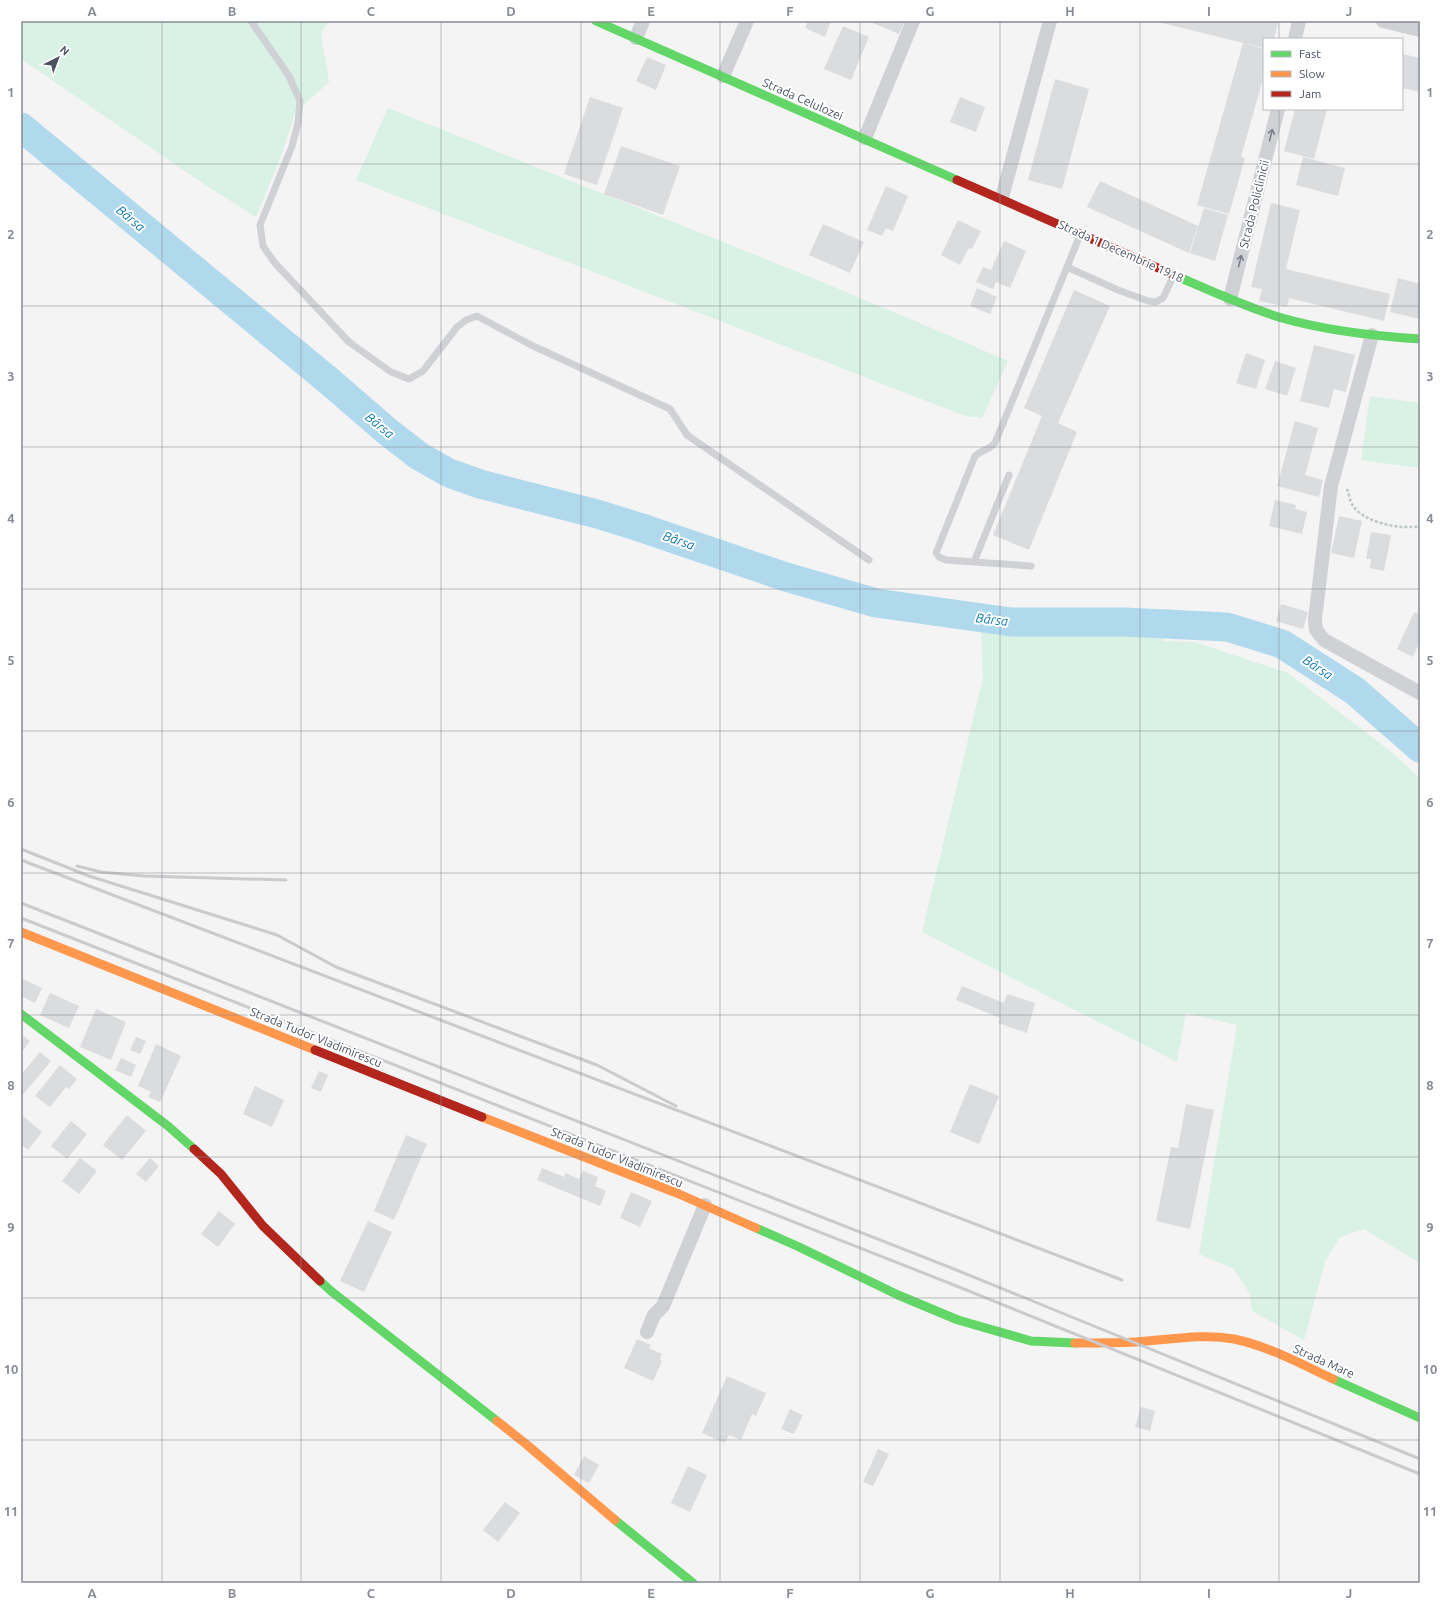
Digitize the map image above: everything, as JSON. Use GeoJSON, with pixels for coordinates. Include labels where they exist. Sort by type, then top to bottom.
{"type":"FeatureCollection","features":[{"type":"Feature","properties":{"kind":"street","name":"Strada Celulozei"},"geometry":{"type":"LineString","coordinates":[[596,21],[1002,198]]}},
{"type":"Feature","properties":{"kind":"street"},"geometry":{"type":"LineString","coordinates":[[636,38],[643,21]]}},
{"type":"Feature","properties":{"kind":"street"},"geometry":{"type":"LineString","coordinates":[[723,76],[747,21]]}},
{"type":"Feature","properties":{"kind":"street"},"geometry":{"type":"LineString","coordinates":[[865,138],[913,21]]}},
{"type":"Feature","properties":{"kind":"street"},"geometry":{"type":"LineString","coordinates":[[1002,198],[1050,21]]}},
{"type":"Feature","properties":{"kind":"street"},"geometry":{"type":"LineString","coordinates":[[1295,38],[1300,21]]}},
{"type":"Feature","properties":{"kind":"street"},"geometry":{"type":"LineString","coordinates":[[1383,21],[1420,30]]}},
{"type":"Feature","properties":{"kind":"street","name":"Strada Policlinicii"},"geometry":{"type":"LineString","coordinates":[[1230,298],[1278,110]]}},
{"type":"Feature","properties":{"kind":"street","name":"Strada 1 Decembrie 1918"},"geometry":{"type":"LineString","coordinates":[[1002,198],[1259,310],[1298,322],[1372,335],[1420,340]]}},
{"type":"Feature","properties":{"kind":"street"},"geometry":{"type":"LineString","coordinates":[[1372,335],[1331,486],[1315,619],[1316,630],[1324,640],[1420,693]]}},
{"type":"Feature","properties":{"kind":"street","name":"Strada Tudor Vladimirescu"},"geometry":{"type":"LineString","coordinates":[[21,932],[705,1206],[796,1246],[898,1295],[958,1320],[1031,1341],[1069,1344],[1136,1342],[1174,1337],[1214,1336]]}},
{"type":"Feature","properties":{"kind":"street"},"geometry":{"type":"LineString","coordinates":[[21,1014],[168,1126],[221,1174],[241,1196],[263,1226],[331,1291],[526,1444],[638,1540],[693,1583]]}},
{"type":"Feature","properties":{"kind":"street"},"geometry":{"type":"LineString","coordinates":[[647,1332],[654,1315],[663,1306],[705,1206]]}},
{"type":"Feature","properties":{"kind":"street","name":"Strada Mare"},"geometry":{"type":"LineString","coordinates":[[1214,1336],[1252,1344],[1278,1354],[1420,1418]]}},
{"type":"Feature","properties":{"kind":"lane"},"geometry":{"type":"LineString","coordinates":[[251,21],[289,76],[300,102],[298,123],[292,146],[260,225],[262,246],[274,262],[349,342],[391,372],[410,378],[423,371],[457,327],[466,320],[477,316],[531,345],[670,409],[687,435],[869,560]]}},
{"type":"Feature","properties":{"kind":"lane"},"geometry":{"type":"LineString","coordinates":[[1031,566],[946,560],[939,557],[936,553],[975,456],[992,447],[995,443],[1080,233]]}},
{"type":"Feature","properties":{"kind":"lane"},"geometry":{"type":"LineString","coordinates":[[1067,267],[1118,290],[1148,301],[1156,302],[1163,298],[1174,274]]}},
{"type":"Feature","properties":{"kind":"lane"},"geometry":{"type":"LineString","coordinates":[[974,562],[1009,475]]}},
{"type":"Feature","properties":{"kind":"path"},"geometry":{"type":"LineString","coordinates":[[1347,488],[1352,505],[1361,516],[1383,524],[1420,526]]}},
{"type":"Feature","properties":{"kind":"green space"},"geometry":{"type":"Polygon","coordinates":[[[21,21],[329,21],[321,33],[329,82],[295,113],[283,151],[256,217],[204,184],[21,59],[21,21]]]}},
{"type":"Feature","properties":{"kind":"green space"},"geometry":{"type":"Polygon","coordinates":[[[388,108],[777,264],[1008,361],[982,418],[965,416],[356,180],[388,108]]]}},
{"type":"Feature","properties":{"kind":"green space"},"geometry":{"type":"Polygon","coordinates":[[[1370,396],[1420,403],[1419,468],[1361,460],[1370,396]]]}},
{"type":"Feature","properties":{"kind":"green space"},"geometry":{"type":"Polygon","coordinates":[[[983,608],[1169,609],[1163,641],[1195,642],[1288,673],[1389,750],[1420,778],[1420,1263],[1364,1229],[1340,1237],[1325,1262],[1304,1340],[1252,1311],[1250,1294],[1234,1269],[1199,1254],[1237,1025],[1186,1013],[1177,1062],[922,932],[983,677],[981,634],[983,608]]]}},
{"type":"Feature","properties":{"kind":"building"},"geometry":{"type":"Polygon","coordinates":[[[808,21],[831,21],[825,37],[805,28],[808,21]]]}},
{"type":"Feature","properties":{"kind":"building"},"geometry":{"type":"Polygon","coordinates":[[[868,21],[905,21],[899,34],[868,21]]]}},
{"type":"Feature","properties":{"kind":"building"},"geometry":{"type":"Polygon","coordinates":[[[1162,21],[1269,21],[1278,23],[1274,38],[1263,38],[1263,48],[1162,23],[1162,21]]]}},
{"type":"Feature","properties":{"kind":"building"},"geometry":{"type":"Polygon","coordinates":[[[843,26],[869,37],[851,80],[824,69],[843,26]]]}},
{"type":"Feature","properties":{"kind":"building"},"geometry":{"type":"Polygon","coordinates":[[[1243,43],[1263,49],[1263,79],[1241,157],[1245,158],[1229,214],[1197,205],[1243,43]]]}},
{"type":"Feature","properties":{"kind":"building"},"geometry":{"type":"Polygon","coordinates":[[[1403,54],[1420,58],[1420,92],[1403,88],[1403,54]]]}},
{"type":"Feature","properties":{"kind":"building"},"geometry":{"type":"Polygon","coordinates":[[[647,57],[666,65],[656,90],[636,81],[647,57]]]}},
{"type":"Feature","properties":{"kind":"building"},"geometry":{"type":"Polygon","coordinates":[[[1055,79],[1089,89],[1062,189],[1028,180],[1055,79]]]}},
{"type":"Feature","properties":{"kind":"building"},"geometry":{"type":"Polygon","coordinates":[[[590,97],[623,108],[597,185],[564,174],[590,97]]]}},
{"type":"Feature","properties":{"kind":"building"},"geometry":{"type":"Polygon","coordinates":[[[960,97],[985,107],[976,132],[950,122],[960,97]]]}},
{"type":"Feature","properties":{"kind":"building"},"geometry":{"type":"Polygon","coordinates":[[[1295,110],[1327,110],[1314,159],[1284,151],[1295,110]]]}},
{"type":"Feature","properties":{"kind":"building"},"geometry":{"type":"Polygon","coordinates":[[[621,146],[680,166],[663,215],[604,194],[621,146]]]}},
{"type":"Feature","properties":{"kind":"building"},"geometry":{"type":"Polygon","coordinates":[[[1303,157],[1345,168],[1338,196],[1296,185],[1303,157]]]}},
{"type":"Feature","properties":{"kind":"building"},"geometry":{"type":"Polygon","coordinates":[[[1100,181],[1198,226],[1189,253],[1087,207],[1100,181]]]}},
{"type":"Feature","properties":{"kind":"building"},"geometry":{"type":"Polygon","coordinates":[[[886,186],[908,196],[893,231],[886,228],[882,236],[867,230],[886,186]]]}},
{"type":"Feature","properties":{"kind":"building"},"geometry":{"type":"Polygon","coordinates":[[[1271,203],[1300,210],[1286,269],[1390,294],[1384,321],[1289,298],[1287,307],[1259,301],[1262,289],[1251,287],[1271,203]]]}},
{"type":"Feature","properties":{"kind":"building"},"geometry":{"type":"Polygon","coordinates":[[[1204,208],[1228,215],[1215,261],[1190,253],[1204,208]]]}},
{"type":"Feature","properties":{"kind":"building"},"geometry":{"type":"Polygon","coordinates":[[[958,220],[981,231],[972,249],[969,248],[960,265],[941,255],[958,220]]]}},
{"type":"Feature","properties":{"kind":"building"},"geometry":{"type":"Polygon","coordinates":[[[823,224],[864,242],[850,273],[809,255],[823,224]]]}},
{"type":"Feature","properties":{"kind":"building"},"geometry":{"type":"Polygon","coordinates":[[[1004,241],[1026,251],[1010,288],[996,282],[993,289],[976,282],[983,267],[991,270],[1004,241]]]}},
{"type":"Feature","properties":{"kind":"building"},"geometry":{"type":"Polygon","coordinates":[[[1398,278],[1420,284],[1420,319],[1390,312],[1398,278]]]}},
{"type":"Feature","properties":{"kind":"building"},"geometry":{"type":"Polygon","coordinates":[[[977,288],[997,297],[990,314],[970,306],[977,288]]]}},
{"type":"Feature","properties":{"kind":"building"},"geometry":{"type":"Polygon","coordinates":[[[1074,290],[1110,306],[1058,423],[1077,432],[1029,550],[993,535],[1042,416],[1024,408],[1074,290]]]}},
{"type":"Feature","properties":{"kind":"building"},"geometry":{"type":"Polygon","coordinates":[[[1314,345],[1355,355],[1346,392],[1334,389],[1329,408],[1300,401],[1314,345]]]}},
{"type":"Feature","properties":{"kind":"building"},"geometry":{"type":"Polygon","coordinates":[[[1246,353],[1265,360],[1256,389],[1236,383],[1246,353]]]}},
{"type":"Feature","properties":{"kind":"building"},"geometry":{"type":"Polygon","coordinates":[[[1275,361],[1296,368],[1287,396],[1265,389],[1275,361]]]}},
{"type":"Feature","properties":{"kind":"building"},"geometry":{"type":"Polygon","coordinates":[[[1295,421],[1318,428],[1305,475],[1323,480],[1319,497],[1277,486],[1295,421]]]}},
{"type":"Feature","properties":{"kind":"building"},"geometry":{"type":"Polygon","coordinates":[[[1275,500],[1296,505],[1295,509],[1307,512],[1302,534],[1269,526],[1275,500]]]}},
{"type":"Feature","properties":{"kind":"building"},"geometry":{"type":"Polygon","coordinates":[[[1339,516],[1362,521],[1354,558],[1331,553],[1339,516]]]}},
{"type":"Feature","properties":{"kind":"building"},"geometry":{"type":"Polygon","coordinates":[[[1371,532],[1391,535],[1384,571],[1370,568],[1371,559],[1366,559],[1371,532]]]}},
{"type":"Feature","properties":{"kind":"building"},"geometry":{"type":"Polygon","coordinates":[[[1281,604],[1308,612],[1303,629],[1276,621],[1281,604]]]}},
{"type":"Feature","properties":{"kind":"building"},"geometry":{"type":"Polygon","coordinates":[[[1414,612],[1420,614],[1420,641],[1413,657],[1397,649],[1414,612]]]}},
{"type":"Feature","properties":{"kind":"building"},"geometry":{"type":"Polygon","coordinates":[[[21,978],[42,988],[35,1003],[21,996],[21,978]]]}},
{"type":"Feature","properties":{"kind":"building"},"geometry":{"type":"Polygon","coordinates":[[[962,986],[1004,1003],[1007,994],[1035,1003],[1027,1033],[998,1023],[1000,1018],[956,1000],[962,986]]]}},
{"type":"Feature","properties":{"kind":"building"},"geometry":{"type":"Polygon","coordinates":[[[50,993],[79,1006],[69,1028],[40,1015],[50,993]]]}},
{"type":"Feature","properties":{"kind":"building"},"geometry":{"type":"Polygon","coordinates":[[[96,1009],[126,1022],[111,1060],[80,1047],[96,1009]]]}},
{"type":"Feature","properties":{"kind":"building"},"geometry":{"type":"Polygon","coordinates":[[[21,1034],[30,1041],[21,1053],[21,1034]]]}},
{"type":"Feature","properties":{"kind":"building"},"geometry":{"type":"Polygon","coordinates":[[[136,1037],[146,1041],[140,1054],[130,1050],[136,1037]]]}},
{"type":"Feature","properties":{"kind":"building"},"geometry":{"type":"Polygon","coordinates":[[[156,1044],[181,1056],[160,1102],[148,1097],[151,1092],[138,1086],[156,1044]]]}},
{"type":"Feature","properties":{"kind":"building"},"geometry":{"type":"Polygon","coordinates":[[[40,1052],[51,1061],[21,1097],[21,1075],[40,1052]]]}},
{"type":"Feature","properties":{"kind":"building"},"geometry":{"type":"Polygon","coordinates":[[[121,1058],[136,1065],[131,1077],[115,1070],[121,1058]]]}},
{"type":"Feature","properties":{"kind":"building"},"geometry":{"type":"Polygon","coordinates":[[[60,1065],[77,1079],[69,1089],[66,1087],[50,1107],[35,1096],[60,1065]]]}},
{"type":"Feature","properties":{"kind":"building"},"geometry":{"type":"Polygon","coordinates":[[[319,1071],[328,1075],[321,1092],[311,1088],[319,1071]]]}},
{"type":"Feature","properties":{"kind":"building"},"geometry":{"type":"Polygon","coordinates":[[[970,1084],[999,1096],[979,1144],[950,1132],[970,1084]]]}},
{"type":"Feature","properties":{"kind":"building"},"geometry":{"type":"Polygon","coordinates":[[[255,1086],[284,1100],[272,1127],[243,1114],[255,1086]]]}},
{"type":"Feature","properties":{"kind":"building"},"geometry":{"type":"Polygon","coordinates":[[[1186,1104],[1214,1110],[1190,1229],[1156,1221],[1171,1147],[1178,1148],[1186,1104]]]}},
{"type":"Feature","properties":{"kind":"building"},"geometry":{"type":"Polygon","coordinates":[[[127,1115],[146,1131],[122,1160],[103,1145],[127,1115]]]}},
{"type":"Feature","properties":{"kind":"building"},"geometry":{"type":"Polygon","coordinates":[[[23,1116],[42,1132],[28,1150],[21,1145],[21,1119],[23,1116]]]}},
{"type":"Feature","properties":{"kind":"building"},"geometry":{"type":"Polygon","coordinates":[[[71,1121],[87,1134],[67,1159],[51,1146],[71,1121]]]}},
{"type":"Feature","properties":{"kind":"building"},"geometry":{"type":"Polygon","coordinates":[[[406,1135],[427,1144],[394,1220],[374,1211],[406,1135]]]}},
{"type":"Feature","properties":{"kind":"building"},"geometry":{"type":"Polygon","coordinates":[[[80,1158],[97,1171],[79,1194],[62,1181],[80,1158]]]}},
{"type":"Feature","properties":{"kind":"building"},"geometry":{"type":"Polygon","coordinates":[[[150,1158],[159,1166],[146,1182],[136,1174],[150,1158]]]}},
{"type":"Feature","properties":{"kind":"building"},"geometry":{"type":"Polygon","coordinates":[[[542,1168],[564,1177],[565,1173],[579,1179],[583,1171],[598,1177],[595,1186],[606,1191],[600,1206],[537,1180],[542,1168]]]}},
{"type":"Feature","properties":{"kind":"building"},"geometry":{"type":"Polygon","coordinates":[[[631,1192],[652,1201],[640,1227],[620,1218],[631,1192]]]}},
{"type":"Feature","properties":{"kind":"building"},"geometry":{"type":"Polygon","coordinates":[[[219,1211],[235,1224],[218,1247],[201,1234],[219,1211]]]}},
{"type":"Feature","properties":{"kind":"building"},"geometry":{"type":"Polygon","coordinates":[[[368,1221],[392,1232],[364,1292],[340,1281],[368,1221]]]}},
{"type":"Feature","properties":{"kind":"building"},"geometry":{"type":"Polygon","coordinates":[[[637,1339],[651,1345],[649,1348],[662,1354],[660,1360],[662,1361],[653,1381],[624,1368],[637,1339]]]}},
{"type":"Feature","properties":{"kind":"building"},"geometry":{"type":"Polygon","coordinates":[[[727,1376],[766,1393],[756,1416],[752,1414],[741,1440],[729,1435],[725,1443],[702,1433],[727,1376]]]}},
{"type":"Feature","properties":{"kind":"building"},"geometry":{"type":"Polygon","coordinates":[[[1141,1407],[1155,1411],[1150,1431],[1135,1427],[1141,1407]]]}},
{"type":"Feature","properties":{"kind":"building"},"geometry":{"type":"Polygon","coordinates":[[[790,1409],[803,1415],[794,1434],[781,1429],[790,1409]]]}},
{"type":"Feature","properties":{"kind":"building"},"geometry":{"type":"Polygon","coordinates":[[[878,1449],[889,1454],[873,1486],[863,1482],[878,1449]]]}},
{"type":"Feature","properties":{"kind":"building"},"geometry":{"type":"Polygon","coordinates":[[[584,1456],[599,1465],[589,1483],[574,1475],[584,1456]]]}},
{"type":"Feature","properties":{"kind":"building"},"geometry":{"type":"Polygon","coordinates":[[[688,1466],[707,1475],[690,1512],[671,1503],[688,1466]]]}},
{"type":"Feature","properties":{"kind":"building"},"geometry":{"type":"Polygon","coordinates":[[[505,1502],[520,1513],[498,1542],[483,1530],[505,1502]]]}},
{"type":"Feature","properties":{"kind":"waterway","name":"Bârsa"},"geometry":{"type":"LineString","coordinates":[[21,127],[329,381],[388,432],[419,456],[449,473],[480,484],[597,514],[786,577],[876,603],[1011,622],[1124,622],[1227,627],[1282,644],[1355,691],[1420,748]]}},
{"type":"Feature","properties":{"kind":"railway"},"geometry":{"type":"LineString","coordinates":[[21,849],[89,876],[277,935],[336,967],[597,1065],[676,1106]]}},
{"type":"Feature","properties":{"kind":"railway"},"geometry":{"type":"LineString","coordinates":[[21,860],[1122,1280]]}},
{"type":"Feature","properties":{"kind":"railway"},"geometry":{"type":"LineString","coordinates":[[77,866],[101,872],[144,876],[286,880]]}},
{"type":"Feature","properties":{"kind":"railway"},"geometry":{"type":"LineString","coordinates":[[21,903],[959,1271],[1420,1459]]}},
{"type":"Feature","properties":{"kind":"railway"},"geometry":{"type":"LineString","coordinates":[[21,918],[954,1285],[1420,1474]]}},
{"type":"Feature","properties":{"kind":"traffic: fast"},"geometry":{"type":"LineString","coordinates":[[596,21],[957,180]]}},
{"type":"Feature","properties":{"kind":"traffic: fast"},"geometry":{"type":"LineString","coordinates":[[1174,275],[1254,309],[1299,323],[1350,332],[1420,339]]}},
{"type":"Feature","properties":{"kind":"traffic: fast"},"geometry":{"type":"LineString","coordinates":[[21,1014],[168,1126],[194,1149]]}},
{"type":"Feature","properties":{"kind":"traffic: fast"},"geometry":{"type":"LineString","coordinates":[[756,1228],[797,1246],[898,1295],[958,1320],[1031,1341],[1075,1343]]}},
{"type":"Feature","properties":{"kind":"traffic: fast"},"geometry":{"type":"LineString","coordinates":[[320,1281],[497,1421]]}},
{"type":"Feature","properties":{"kind":"traffic: fast"},"geometry":{"type":"LineString","coordinates":[[1333,1379],[1420,1418]]}},
{"type":"Feature","properties":{"kind":"traffic: fast"},"geometry":{"type":"LineString","coordinates":[[615,1520],[693,1583]]}},
{"type":"Feature","properties":{"kind":"traffic: slow"},"geometry":{"type":"LineString","coordinates":[[21,932],[315,1050]]}},
{"type":"Feature","properties":{"kind":"traffic: slow"},"geometry":{"type":"LineString","coordinates":[[482,1117],[679,1194],[756,1228]]}},
{"type":"Feature","properties":{"kind":"traffic: slow"},"geometry":{"type":"LineString","coordinates":[[1075,1343],[1113,1343],[1197,1337],[1222,1337],[1259,1346],[1333,1379]]}},
{"type":"Feature","properties":{"kind":"traffic: slow"},"geometry":{"type":"LineString","coordinates":[[497,1421],[615,1520]]}},
{"type":"Feature","properties":{"kind":"traffic: jam"},"geometry":{"type":"LineString","coordinates":[[957,180],[1174,275]]}},
{"type":"Feature","properties":{"kind":"traffic: jam"},"geometry":{"type":"LineString","coordinates":[[315,1050],[482,1117]]}},
{"type":"Feature","properties":{"kind":"traffic: jam"},"geometry":{"type":"LineString","coordinates":[[194,1149],[221,1174],[263,1226],[320,1281]]}}]}
